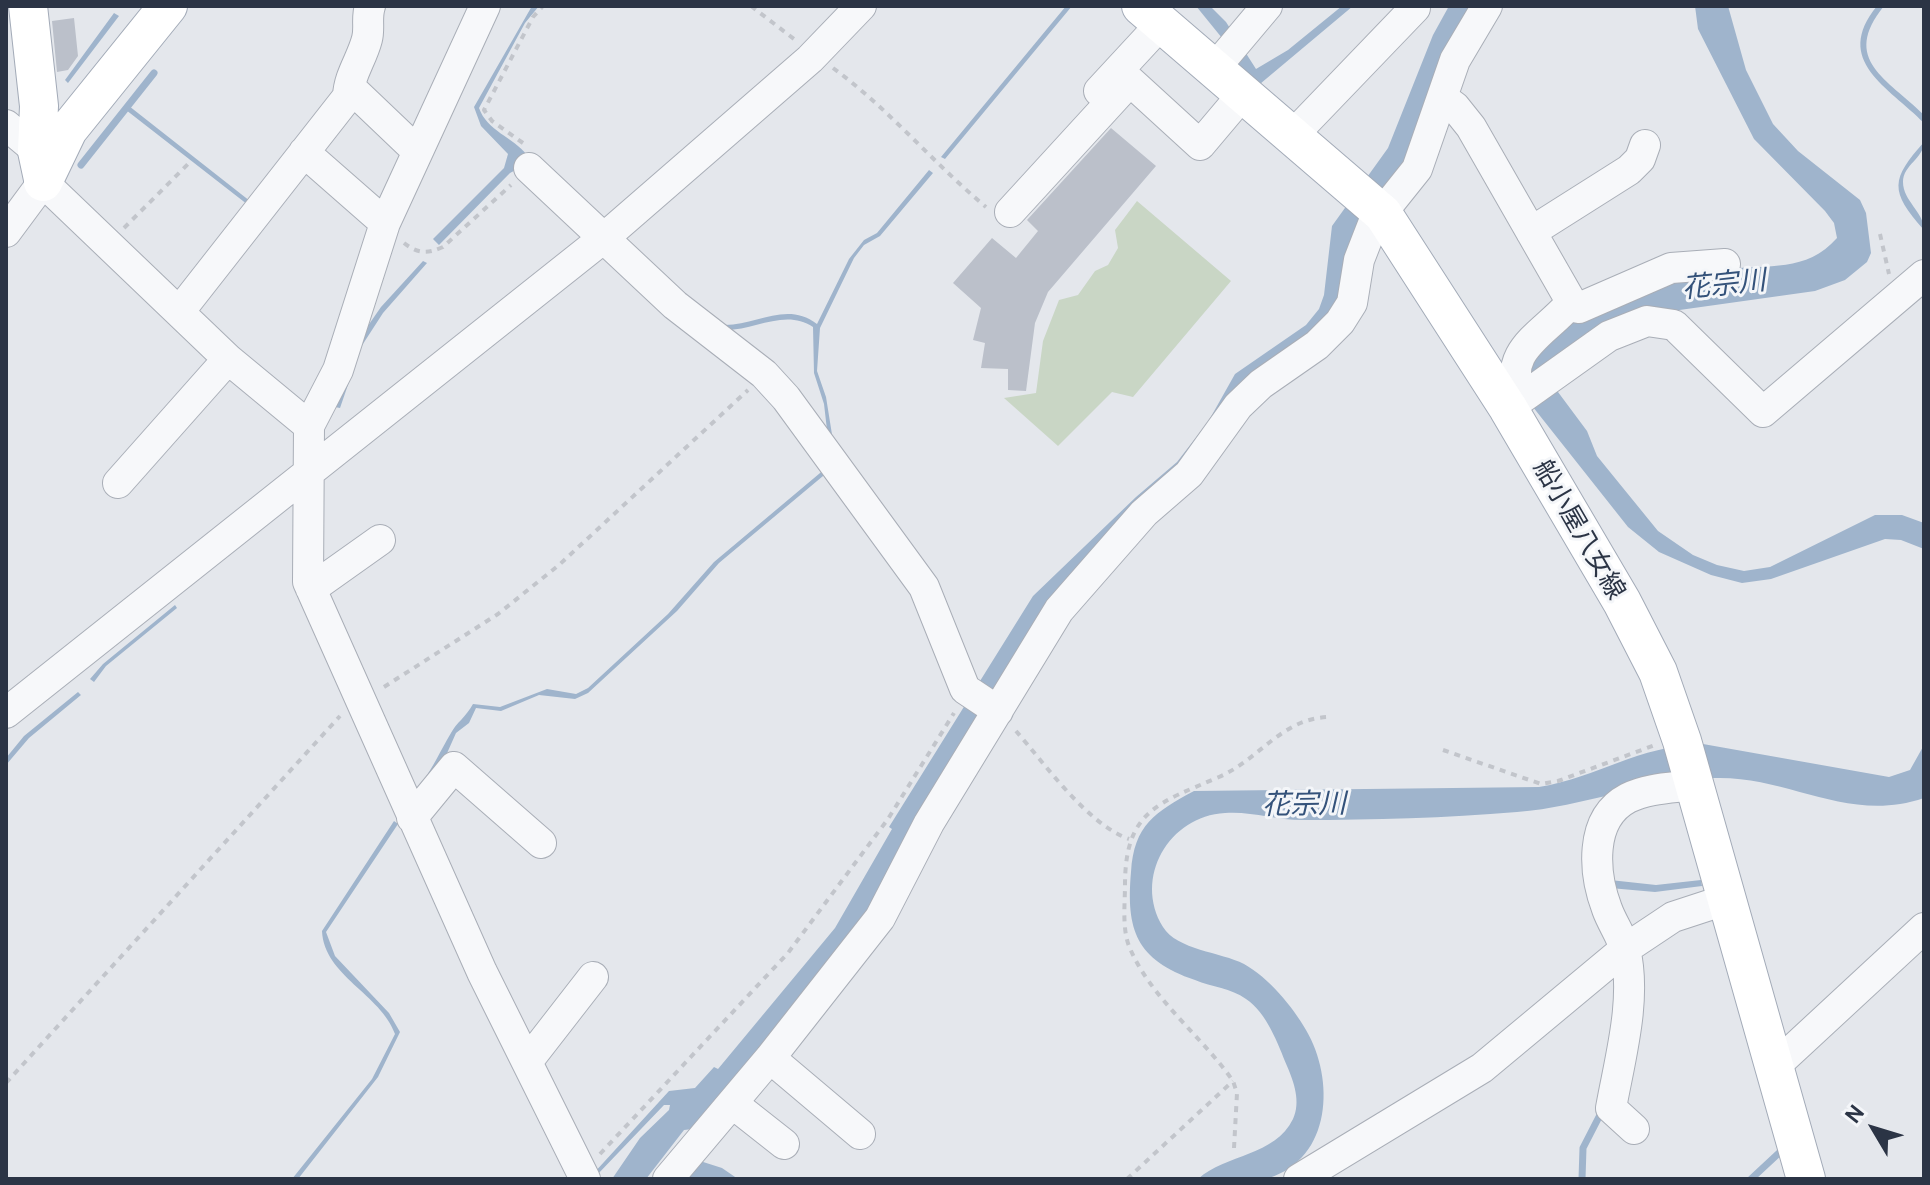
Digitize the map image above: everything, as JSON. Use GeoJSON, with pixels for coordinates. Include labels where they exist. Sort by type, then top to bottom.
{"type":"FeatureCollection","features":[{"type":"Feature","properties":{"kind":"main road"},"geometry":{"type":"LineString","coordinates":[[28,6],[39,106],[40,166]]}},
{"type":"Feature","properties":{"kind":"main road"},"geometry":{"type":"LineString","coordinates":[[40,166],[168,6]]}},
{"type":"Feature","properties":{"kind":"main road","name":"船小屋八女線"},"geometry":{"type":"LineString","coordinates":[[1151,15],[1226,54],[1243,94],[1372,204],[1514,403],[1658,672],[1728,899],[1806,1179]]}},
{"type":"Feature","properties":{"kind":"street"},"geometry":{"type":"LineString","coordinates":[[348,96],[349,84],[368,35],[365,20],[370,6]]}},
{"type":"Feature","properties":{"kind":"street"},"geometry":{"type":"LineString","coordinates":[[485,6],[384,225],[338,370],[309,426],[311,468],[307,512],[311,589],[412,818],[584,1177]]}},
{"type":"Feature","properties":{"kind":"street"},"geometry":{"type":"LineString","coordinates":[[6,713],[605,237],[815,55],[861,6]]}},
{"type":"Feature","properties":{"kind":"street"},"geometry":{"type":"LineString","coordinates":[[1226,54],[1267,6]]}},
{"type":"Feature","properties":{"kind":"street"},"geometry":{"type":"LineString","coordinates":[[1292,136],[1415,8],[1413,6]]}},
{"type":"Feature","properties":{"kind":"street"},"geometry":{"type":"LineString","coordinates":[[668,1179],[770,1058],[880,918],[929,823],[982,701],[1082,581],[1144,513],[1189,474],[1238,406],[1261,384],[1317,345],[1340,322],[1352,303],[1363,247],[1373,224],[1372,204],[1417,169],[1455,60],[1487,6]]}},
{"type":"Feature","properties":{"kind":"street"},"geometry":{"type":"LineString","coordinates":[[1000,211],[1151,15]]}},
{"type":"Feature","properties":{"kind":"street"},"geometry":{"type":"LineString","coordinates":[[1000,211],[1130,81],[1200,145],[1243,94]]}},
{"type":"Feature","properties":{"kind":"street"},"geometry":{"type":"LineString","coordinates":[[179,312],[353,90],[417,151]]}},
{"type":"Feature","properties":{"kind":"street"},"geometry":{"type":"LineString","coordinates":[[1443,98],[1471,127],[1569,298],[1568,306],[1527,345],[1518,359],[1514,374],[1514,403]]}},
{"type":"Feature","properties":{"kind":"street"},"geometry":{"type":"LineString","coordinates":[[6,125],[108,244],[228,359],[309,426]]}},
{"type":"Feature","properties":{"kind":"street"},"geometry":{"type":"LineString","coordinates":[[1531,232],[1629,170],[1644,153],[1645,145]]}},
{"type":"Feature","properties":{"kind":"street"},"geometry":{"type":"LineString","coordinates":[[304,152],[384,225]]}},
{"type":"Feature","properties":{"kind":"street"},"geometry":{"type":"LineString","coordinates":[[7,227],[40,166]]}},
{"type":"Feature","properties":{"kind":"street"},"geometry":{"type":"LineString","coordinates":[[529,168],[675,305],[764,374],[786,398],[924,587],[982,701]]}},
{"type":"Feature","properties":{"kind":"street"},"geometry":{"type":"LineString","coordinates":[[1568,306],[1579,308],[1671,268],[1725,264]]}},
{"type":"Feature","properties":{"kind":"street"},"geometry":{"type":"LineString","coordinates":[[1514,403],[1609,336],[1647,321],[1674,325],[1763,412],[1924,275]]}},
{"type":"Feature","properties":{"kind":"street"},"geometry":{"type":"LineString","coordinates":[[118,483],[228,359]]}},
{"type":"Feature","properties":{"kind":"street"},"geometry":{"type":"LineString","coordinates":[[311,589],[380,540]]}},
{"type":"Feature","properties":{"kind":"street"},"geometry":{"type":"LineString","coordinates":[[412,818],[454,767],[541,843]]}},
{"type":"Feature","properties":{"kind":"street"},"geometry":{"type":"LineString","coordinates":[[1634,1129],[1611,1108],[1625,1027],[1625,949],[1606,908],[1597,869],[1599,834],[1626,799],[1653,790],[1693,783]]}},
{"type":"Feature","properties":{"kind":"street"},"geometry":{"type":"LineString","coordinates":[[1299,1179],[1482,1068],[1625,949],[1673,917],[1728,899]]}},
{"type":"Feature","properties":{"kind":"street"},"geometry":{"type":"LineString","coordinates":[[1775,1066],[1924,928]]}},
{"type":"Feature","properties":{"kind":"street"},"geometry":{"type":"LineString","coordinates":[[527,1062],[593,977]]}},
{"type":"Feature","properties":{"kind":"street"},"geometry":{"type":"LineString","coordinates":[[770,1058],[860,1134]]}},
{"type":"Feature","properties":{"kind":"street"},"geometry":{"type":"LineString","coordinates":[[732,1103],[784,1144]]}},
{"type":"Feature","properties":{"kind":"path"},"geometry":{"type":"LineString","coordinates":[[384,225],[415,252],[429,253],[443,247],[529,168],[534,150],[492,121],[484,110],[533,17],[543,6]]}},
{"type":"Feature","properties":{"kind":"path"},"geometry":{"type":"LineString","coordinates":[[751,6],[875,99],[944,172],[1000,211]]}},
{"type":"Feature","properties":{"kind":"path"},"geometry":{"type":"LineString","coordinates":[[108,244],[190,162]]}},
{"type":"Feature","properties":{"kind":"path"},"geometry":{"type":"LineString","coordinates":[[1880,234],[1895,299]]}},
{"type":"Feature","properties":{"kind":"path"},"geometry":{"type":"LineString","coordinates":[[6,1083],[347,709],[498,614],[559,565],[764,374]]}},
{"type":"Feature","properties":{"kind":"path"},"geometry":{"type":"LineString","coordinates":[[584,1177],[788,953],[888,819],[982,701],[1086,809],[1117,835],[1129,839]]}},
{"type":"Feature","properties":{"kind":"path"},"geometry":{"type":"LineString","coordinates":[[1234,1148],[1237,1093],[1233,1081],[1156,989],[1128,945],[1125,870],[1129,839],[1138,824],[1170,798],[1222,776],[1296,722],[1329,717]]}},
{"type":"Feature","properties":{"kind":"path"},"geometry":{"type":"LineString","coordinates":[[1443,750],[1541,784],[1585,771],[1633,750],[1681,740]]}},
{"type":"Feature","properties":{"kind":"path"},"geometry":{"type":"LineString","coordinates":[[1127,1179],[1233,1081]]}},
{"type":"Feature","properties":{"kind":"green space"},"geometry":{"type":"Polygon","coordinates":[[[1137,201],[1231,281],[1133,397],[1112,392],[1058,446],[1004,398],[1036,393],[1043,341],[1059,300],[1078,295],[1095,271],[1108,265],[1118,248],[1115,230],[1137,201]]]}},
{"type":"Feature","properties":{"kind":"water"},"geometry":{"type":"Polygon","coordinates":[[[532,6],[539,6],[525,23],[479,108],[488,123],[527,155],[527,164],[510,173],[439,245],[433,239],[504,168],[508,154],[481,126],[474,107],[532,6]]]}},
{"type":"Feature","properties":{"kind":"water"},"geometry":{"type":"Polygon","coordinates":[[[1066,6],[1072,6],[945,159],[941,157],[1066,6]]]}},
{"type":"Feature","properties":{"kind":"water"},"geometry":{"type":"Polygon","coordinates":[[[1196,6],[1210,6],[1226,22],[1256,69],[1288,50],[1342,6],[1353,6],[1254,89],[1242,77],[1235,54],[1196,6]]]}},
{"type":"Feature","properties":{"kind":"water"},"geometry":{"type":"Polygon","coordinates":[[[1449,6],[1479,6],[1346,299],[1144,506],[880,904],[693,1129],[684,1130],[646,1179],[612,1179],[640,1138],[669,1110],[670,1105],[664,1105],[596,1176],[593,1174],[669,1091],[695,1088],[714,1067],[718,1069],[835,928],[892,829],[889,827],[1033,596],[1177,462],[1208,422],[1235,374],[1306,325],[1319,309],[1324,295],[1332,226],[1388,148],[1433,35],[1449,6]]]}},
{"type":"Feature","properties":{"kind":"water","name":"花宗川"},"geometry":{"type":"Polygon","coordinates":[[[1695,6],[1728,6],[1746,70],[1773,124],[1798,151],[1860,200],[1866,213],[1871,253],[1867,262],[1845,280],[1815,291],[1651,314],[1549,372],[1558,392],[1587,431],[1597,456],[1658,531],[1693,555],[1744,571],[1770,567],[1875,515],[1902,515],[1924,523],[1924,549],[1901,540],[1885,539],[1771,579],[1742,583],[1711,575],[1659,552],[1628,527],[1529,402],[1524,360],[1539,343],[1575,317],[1637,292],[1710,273],[1799,262],[1813,257],[1837,238],[1834,223],[1825,211],[1754,139],[1698,29],[1695,6]]]}},
{"type":"Feature","properties":{"kind":"water"},"geometry":{"type":"Polygon","coordinates":[[[1877,6],[1884,6],[1872,25],[1867,41],[1868,55],[1884,79],[1924,115],[1924,123],[1882,85],[1863,58],[1860,42],[1865,25],[1877,6]]]}},
{"type":"Feature","properties":{"kind":"water"},"geometry":{"type":"Polygon","coordinates":[[[114,13],[119,16],[68,83],[65,80],[114,13]]]}},
{"type":"Feature","properties":{"kind":"water"},"geometry":{"type":"Polygon","coordinates":[[[129,106],[255,205],[252,208],[126,110],[129,106]]]}},
{"type":"Feature","properties":{"kind":"water"},"geometry":{"type":"Polygon","coordinates":[[[1924,142],[1921,153],[1906,171],[1903,182],[1906,195],[1921,218],[1924,230],[1905,205],[1898,185],[1905,166],[1924,142]]]}},
{"type":"Feature","properties":{"kind":"water"},"geometry":{"type":"Polygon","coordinates":[[[929,170],[933,173],[880,236],[864,245],[854,258],[820,328],[817,371],[826,397],[834,447],[829,447],[824,404],[814,373],[813,327],[802,322],[780,320],[724,330],[671,285],[725,325],[783,314],[806,317],[817,324],[849,259],[864,240],[877,233],[929,170]]]}},
{"type":"Feature","properties":{"kind":"water"},"geometry":{"type":"Polygon","coordinates":[[[423,261],[427,263],[383,313],[361,347],[340,408],[335,407],[356,343],[381,307],[423,261]]]}},
{"type":"Feature","properties":{"kind":"water"},"geometry":{"type":"Polygon","coordinates":[[[826,468],[829,471],[719,563],[677,611],[588,693],[575,699],[539,695],[501,711],[476,708],[469,723],[456,733],[444,760],[422,783],[453,729],[473,704],[500,707],[547,689],[576,694],[588,688],[668,614],[714,562],[826,468]]]}},
{"type":"Feature","properties":{"kind":"water"},"geometry":{"type":"Polygon","coordinates":[[[175,605],[177,608],[106,666],[94,682],[90,679],[103,664],[175,605]]]}},
{"type":"Feature","properties":{"kind":"water"},"geometry":{"type":"Polygon","coordinates":[[[78,692],[81,695],[29,738],[6,765],[6,758],[24,736],[78,692]]]}},
{"type":"Feature","properties":{"kind":"water","name":"花宗川"},"geometry":{"type":"Polygon","coordinates":[[[1703,744],[1889,777],[1910,770],[1924,745],[1924,798],[1896,805],[1870,806],[1844,803],[1742,779],[1715,778],[1665,783],[1542,809],[1490,814],[1302,820],[1225,813],[1187,825],[1173,837],[1155,870],[1152,889],[1155,908],[1163,927],[1178,941],[1244,964],[1271,985],[1306,1030],[1321,1071],[1324,1093],[1316,1135],[1305,1153],[1290,1168],[1261,1180],[1198,1179],[1222,1164],[1262,1148],[1285,1131],[1295,1112],[1296,1092],[1276,1039],[1253,1005],[1234,992],[1175,972],[1159,963],[1139,940],[1131,911],[1133,856],[1142,831],[1158,813],[1194,791],[1539,787],[1658,750],[1703,744]]]}},
{"type":"Feature","properties":{"kind":"water"},"geometry":{"type":"Polygon","coordinates":[[[394,821],[398,824],[326,932],[335,956],[389,1013],[400,1032],[378,1077],[298,1179],[292,1179],[372,1079],[395,1034],[378,1007],[332,960],[322,931],[394,821]]]}},
{"type":"Feature","properties":{"kind":"water"},"geometry":{"type":"Polygon","coordinates":[[[1610,880],[1656,885],[1701,880],[1702,886],[1655,892],[1610,888],[1610,880]]]}},
{"type":"Feature","properties":{"kind":"water"},"geometry":{"type":"Polygon","coordinates":[[[700,1161],[722,1168],[738,1179],[677,1179],[700,1161]]]}},
{"type":"Feature","properties":{"kind":"building"},"geometry":{"type":"Polygon","coordinates":[[[74,18],[78,56],[68,70],[57,72],[52,21],[74,18]]]}},
{"type":"Feature","properties":{"kind":"building"},"geometry":{"type":"Polygon","coordinates":[[[1111,128],[1156,166],[1048,292],[1035,323],[1026,391],[1008,390],[1008,369],[981,368],[985,343],[973,340],[981,308],[953,283],[992,238],[1016,258],[1038,231],[1027,220],[1111,128]]]}},
{"type":"Feature","properties":{"kind":"waterway"},"geometry":{"type":"LineString","coordinates":[[81,165],[154,73]]}},
{"type":"Feature","properties":{"kind":"waterway"},"geometry":{"type":"LineString","coordinates":[[1582,1179],[1583,1148],[1602,1111]]}},
{"type":"Feature","properties":{"kind":"waterway"},"geometry":{"type":"LineString","coordinates":[[1751,1179],[1780,1152]]}}]}
